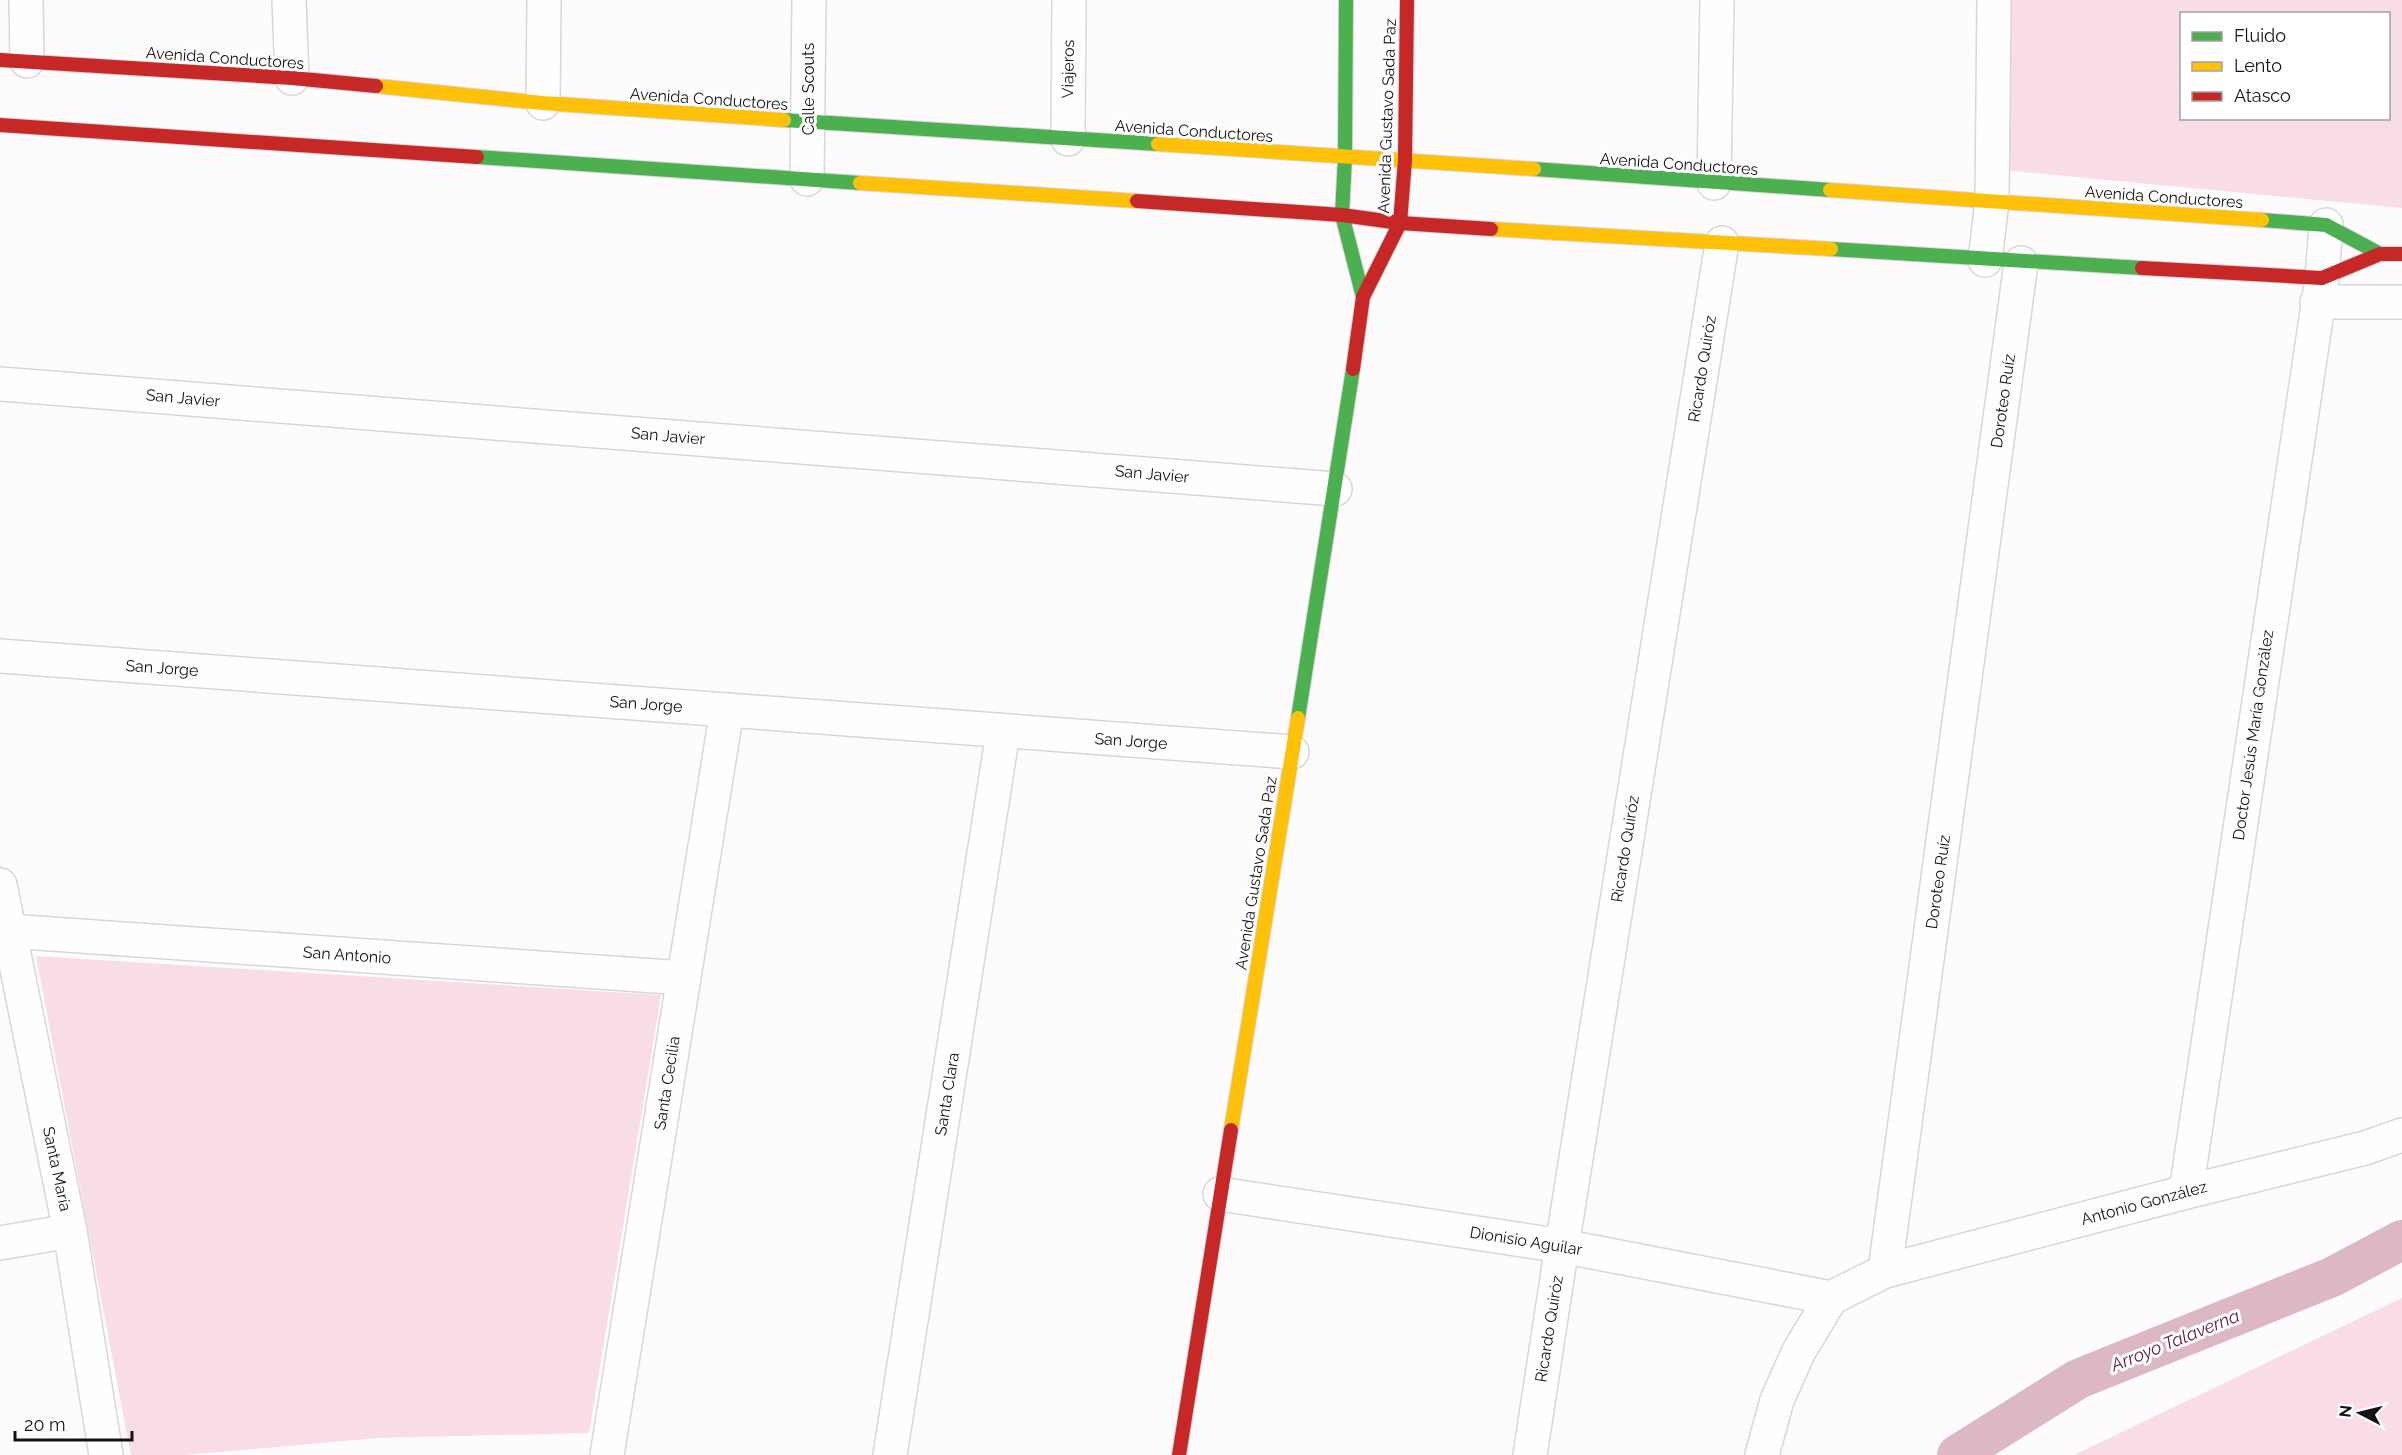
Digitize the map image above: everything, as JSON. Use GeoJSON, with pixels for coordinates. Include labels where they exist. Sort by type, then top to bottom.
{"type":"FeatureCollection","features":[{"type":"Feature","properties":{"kind":"street"},"geometry":{"type":"LineString","coordinates":[[14,60],[26,0]]}},
{"type":"Feature","properties":{"kind":"street"},"geometry":{"type":"LineString","coordinates":[[289,0],[292,78]]}},
{"type":"Feature","properties":{"kind":"street"},"geometry":{"type":"LineString","coordinates":[[543,103],[544,0]]}},
{"type":"Feature","properties":{"kind":"street","name":"Calle Scouts"},"geometry":{"type":"LineString","coordinates":[[807,179],[809,0]]}},
{"type":"Feature","properties":{"kind":"street","name":"Viajeros"},"geometry":{"type":"LineString","coordinates":[[1068,139],[1069,0]]}},
{"type":"Feature","properties":{"kind":"street","name":"Avenida Gustavo Sada Paz"},"geometry":{"type":"LineString","coordinates":[[1346,0],[1345,157],[1342,215],[1363,297]]}},
{"type":"Feature","properties":{"kind":"street","name":"Avenida Gustavo Sada Paz"},"geometry":{"type":"LineString","coordinates":[[1179,1455],[1335,489],[1363,297],[1400,223],[1405,160],[1407,0]]}},
{"type":"Feature","properties":{"kind":"street"},"geometry":{"type":"LineString","coordinates":[[1714,183],[1717,0]]}},
{"type":"Feature","properties":{"kind":"street"},"geometry":{"type":"LineString","coordinates":[[1985,260],[1992,202],[1994,0]]}},
{"type":"Feature","properties":{"kind":"street","name":"Avenida Conductores"},"geometry":{"type":"LineString","coordinates":[[14,60],[292,78],[543,103],[809,122],[1405,160],[2326,225],[2380,254],[2402,254]]}},
{"type":"Feature","properties":{"kind":"street","name":"Avenida Conductores"},"geometry":{"type":"LineString","coordinates":[[0,125],[1342,215],[1400,223],[2021,262],[2320,290],[2380,254]]}},
{"type":"Feature","properties":{"kind":"street","name":"Doctor Jesús María González"},"geometry":{"type":"LineString","coordinates":[[2186,1192],[2320,290],[2326,225]]}},
{"type":"Feature","properties":{"kind":"street","name":"Ricardo Quiróz"},"geometry":{"type":"LineString","coordinates":[[1530,1455],[1722,243]]}},
{"type":"Feature","properties":{"kind":"street","name":"Doroteo Ruíz"},"geometry":{"type":"LineString","coordinates":[[1885,1271],[2021,262]]}},
{"type":"Feature","properties":{"kind":"street"},"geometry":{"type":"LineString","coordinates":[[2320,290],[2402,302]]}},
{"type":"Feature","properties":{"kind":"street","name":"San Javier"},"geometry":{"type":"LineString","coordinates":[[0,384],[1335,489]]}},
{"type":"Feature","properties":{"kind":"street","name":"San Jorge"},"geometry":{"type":"LineString","coordinates":[[0,656],[1292,752]]}},
{"type":"Feature","properties":{"kind":"street","name":"Santa Cecilia"},"geometry":{"type":"LineString","coordinates":[[607,1455],[727,710]]}},
{"type":"Feature","properties":{"kind":"street","name":"Santa Clara"},"geometry":{"type":"LineString","coordinates":[[890,1455],[1003,732]]}},
{"type":"Feature","properties":{"kind":"street","name":"Santa María"},"geometry":{"type":"LineString","coordinates":[[0,885],[70,1231],[106,1455]]}},
{"type":"Feature","properties":{"kind":"street","name":"San Antonio"},"geometry":{"type":"LineString","coordinates":[[9,931],[684,978]]}},
{"type":"Feature","properties":{"kind":"street","name":"Antonio González"},"geometry":{"type":"LineString","coordinates":[[1885,1271],[2186,1192],[2365,1148],[2402,1135]]}},
{"type":"Feature","properties":{"kind":"street","name":"Dionisio Aguilar"},"geometry":{"type":"LineString","coordinates":[[1220,1194],[1562,1246],[1831,1298]]}},
{"type":"Feature","properties":{"kind":"street"},"geometry":{"type":"LineString","coordinates":[[0,1243],[70,1231]]}},
{"type":"Feature","properties":{"kind":"street"},"geometry":{"type":"LineString","coordinates":[[1762,1455],[1781,1390],[1799,1351],[1831,1298],[1885,1271]]}},
{"type":"Feature","properties":{"kind":"shaded area"},"geometry":{"type":"Polygon","coordinates":[[[2006,0],[2402,0],[2402,208],[2003,170],[2006,0]]]}},
{"type":"Feature","properties":{"kind":"shaded area"},"geometry":{"type":"Polygon","coordinates":[[[36,956],[661,995],[589,1433],[377,1438],[186,1455],[131,1455],[36,956]]]}},
{"type":"Feature","properties":{"kind":"shaded area"},"geometry":{"type":"Polygon","coordinates":[[[2402,1298],[2402,1455],[2074,1455],[2402,1298]]]}},
{"type":"Feature","properties":{"kind":"waterway","name":"Arroyo Talaverna"},"geometry":{"type":"LineString","coordinates":[[1957,1455],[2078,1379],[2332,1277],[2402,1240]]}},
{"type":"Feature","properties":{"kind":"traffic: fast"},"geometry":{"type":"LineString","coordinates":[[1346,0],[1345,157],[1342,215],[1363,297]]}},
{"type":"Feature","properties":{"kind":"traffic: fast"},"geometry":{"type":"LineString","coordinates":[[784,120],[1158,144]]}},
{"type":"Feature","properties":{"kind":"traffic: fast"},"geometry":{"type":"LineString","coordinates":[[477,157],[860,183]]}},
{"type":"Feature","properties":{"kind":"traffic: fast"},"geometry":{"type":"LineString","coordinates":[[1534,169],[1830,190]]}},
{"type":"Feature","properties":{"kind":"traffic: fast"},"geometry":{"type":"LineString","coordinates":[[2262,220],[2326,225],[2380,254]]}},
{"type":"Feature","properties":{"kind":"traffic: fast"},"geometry":{"type":"LineString","coordinates":[[1831,249],[2142,268]]}},
{"type":"Feature","properties":{"kind":"traffic: fast"},"geometry":{"type":"LineString","coordinates":[[1298,718],[1353,369]]}},
{"type":"Feature","properties":{"kind":"traffic: slow"},"geometry":{"type":"LineString","coordinates":[[376,86],[543,103],[784,120]]}},
{"type":"Feature","properties":{"kind":"traffic: slow"},"geometry":{"type":"LineString","coordinates":[[1158,144],[1534,169]]}},
{"type":"Feature","properties":{"kind":"traffic: slow"},"geometry":{"type":"LineString","coordinates":[[860,183],[1137,201]]}},
{"type":"Feature","properties":{"kind":"traffic: slow"},"geometry":{"type":"LineString","coordinates":[[1830,190],[2262,220]]}},
{"type":"Feature","properties":{"kind":"traffic: slow"},"geometry":{"type":"LineString","coordinates":[[1491,229],[1831,249]]}},
{"type":"Feature","properties":{"kind":"traffic: slow"},"geometry":{"type":"LineString","coordinates":[[1231,1130],[1298,718]]}},
{"type":"Feature","properties":{"kind":"traffic: jam"},"geometry":{"type":"LineString","coordinates":[[1353,369],[1363,297],[1400,223],[1405,160],[1407,0]]}},
{"type":"Feature","properties":{"kind":"traffic: jam"},"geometry":{"type":"LineString","coordinates":[[0,60],[292,78],[376,86]]}},
{"type":"Feature","properties":{"kind":"traffic: jam"},"geometry":{"type":"LineString","coordinates":[[0,125],[477,157]]}},
{"type":"Feature","properties":{"kind":"traffic: jam"},"geometry":{"type":"LineString","coordinates":[[1137,201],[1342,215],[1400,223],[1491,229]]}},
{"type":"Feature","properties":{"kind":"traffic: jam"},"geometry":{"type":"LineString","coordinates":[[2142,268],[2322,278],[2380,254],[2402,254]]}},
{"type":"Feature","properties":{"kind":"traffic: jam"},"geometry":{"type":"LineString","coordinates":[[1179,1455],[1231,1130]]}}]}
